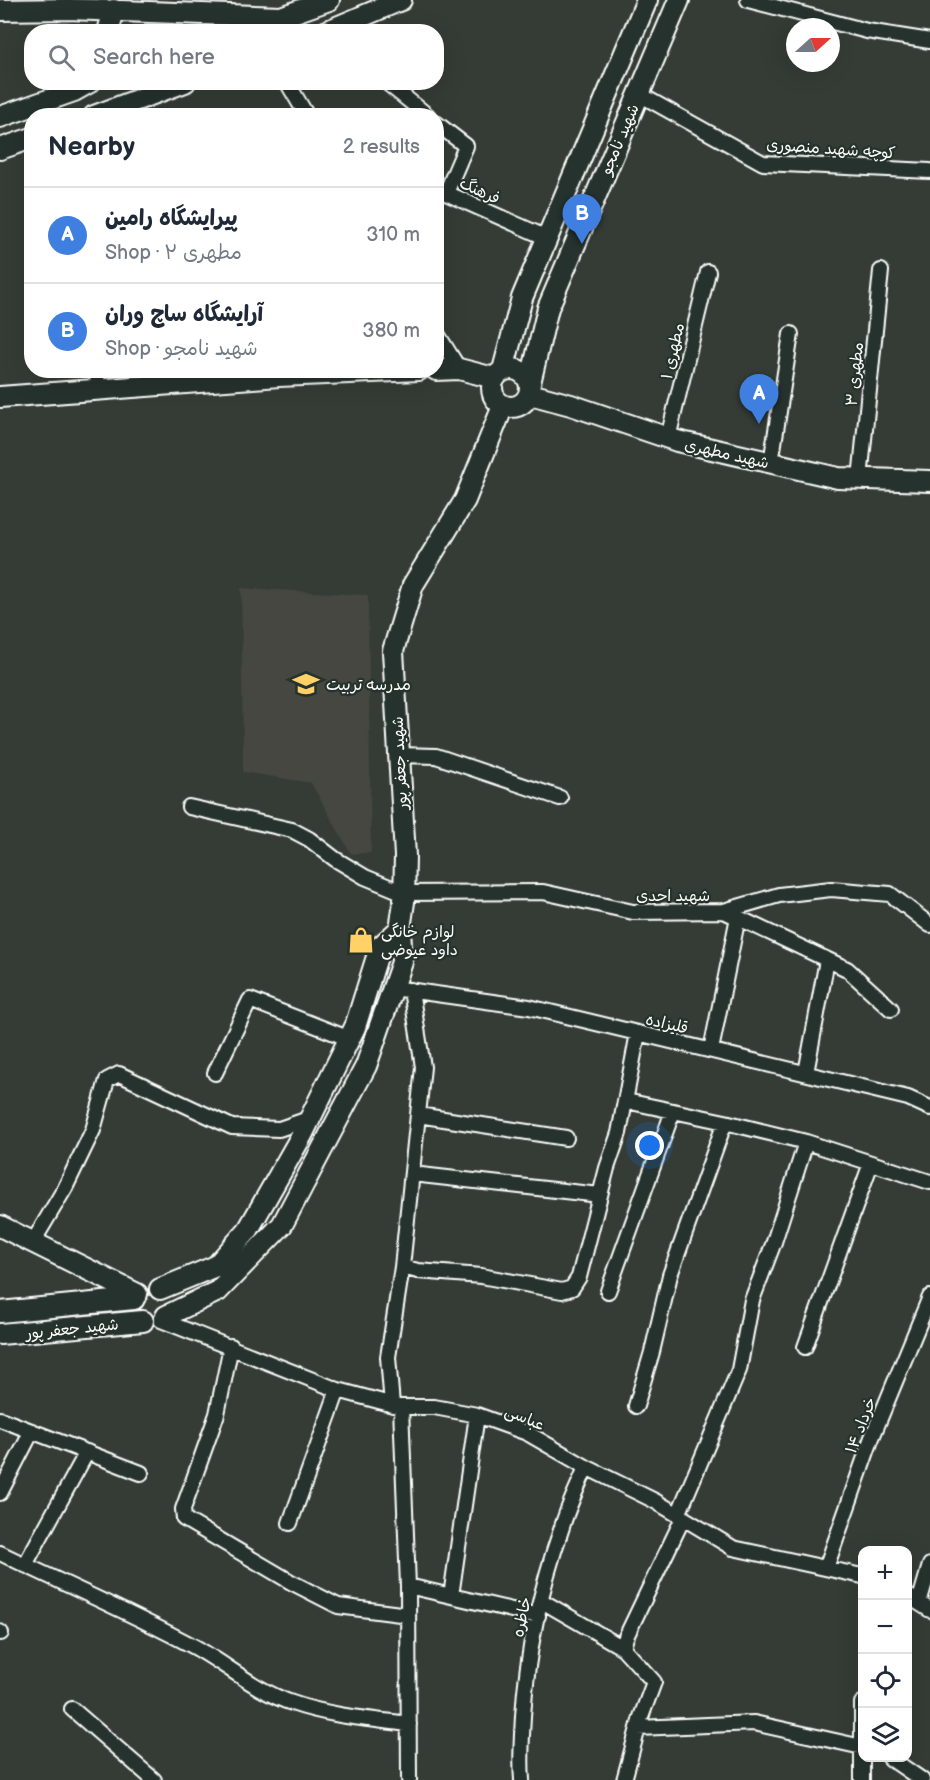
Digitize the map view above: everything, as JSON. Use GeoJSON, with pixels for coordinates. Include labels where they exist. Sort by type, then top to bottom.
{"type":"FeatureCollection","features":[{"type":"Feature","properties":{"kind":"street"},"geometry":{"type":"LineString","coordinates":[[0,10],[114,10],[261,24],[329,0]]}},
{"type":"Feature","properties":{"kind":"street"},"geometry":{"type":"LineString","coordinates":[[359,24],[401,0]]}},
{"type":"Feature","properties":{"kind":"street","name":"شهید نامجو"},"geometry":{"type":"LineString","coordinates":[[499,374],[522,297],[647,0]]}},
{"type":"Feature","properties":{"kind":"street","name":"شهید نامجو"},"geometry":{"type":"LineString","coordinates":[[530,388],[548,308],[679,0]]}},
{"type":"Feature","properties":{"kind":"street"},"geometry":{"type":"LineString","coordinates":[[748,0],[867,31],[930,41]]}},
{"type":"Feature","properties":{"kind":"street"},"geometry":{"type":"LineString","coordinates":[[110,24],[114,10]]}},
{"type":"Feature","properties":{"kind":"street"},"geometry":{"type":"LineString","coordinates":[[26,108],[76,90]]}},
{"type":"Feature","properties":{"kind":"street"},"geometry":{"type":"LineString","coordinates":[[115,108],[164,90]]}},
{"type":"Feature","properties":{"kind":"street"},"geometry":{"type":"LineString","coordinates":[[292,90],[302,108]]}},
{"type":"Feature","properties":{"kind":"street"},"geometry":{"type":"LineString","coordinates":[[396,90],[418,108]]}},
{"type":"Feature","properties":{"kind":"street","name":"کوچه شهید منصوری"},"geometry":{"type":"LineString","coordinates":[[639,94],[763,163],[930,171]]}},
{"type":"Feature","properties":{"kind":"street"},"geometry":{"type":"LineString","coordinates":[[0,117],[24,109]]}},
{"type":"Feature","properties":{"kind":"street","name":"فرهنگ"},"geometry":{"type":"LineString","coordinates":[[444,129],[466,146],[447,193],[547,238]]}},
{"type":"Feature","properties":{"kind":"street"},"geometry":{"type":"LineString","coordinates":[[0,149],[24,141]]}},
{"type":"Feature","properties":{"kind":"street","name":"مطهری ۳"},"geometry":{"type":"LineString","coordinates":[[860,479],[881,271]]}},
{"type":"Feature","properties":{"kind":"street","name":"مطهری ۱"},"geometry":{"type":"LineString","coordinates":[[668,438],[708,272]]}},
{"type":"Feature","properties":{"kind":"street"},"geometry":{"type":"LineString","coordinates":[[771,463],[791,334]]}},
{"type":"Feature","properties":{"kind":"street"},"geometry":{"type":"LineString","coordinates":[[444,345],[459,369]]}},
{"type":"Feature","properties":{"kind":"street"},"geometry":{"type":"LineString","coordinates":[[444,370],[459,369],[499,374],[514,369],[524,374],[530,388],[524,403],[514,408],[503,406],[495,399],[491,388],[499,374]]}},
{"type":"Feature","properties":{"kind":"street"},"geometry":{"type":"LineString","coordinates":[[97,378],[99,390]]}},
{"type":"Feature","properties":{"kind":"street"},"geometry":{"type":"LineString","coordinates":[[0,397],[99,390],[155,378]]}},
{"type":"Feature","properties":{"kind":"street","name":"شهید مطهری"},"geometry":{"type":"LineString","coordinates":[[530,388],[571,405],[668,438],[771,463],[838,478],[930,481]]}},
{"type":"Feature","properties":{"kind":"street","name":"شهید جعفر پور"},"geometry":{"type":"LineString","coordinates":[[0,1334],[157,1319],[218,1291],[282,1226],[366,1066],[402,989],[400,929],[405,856],[393,651],[412,585],[465,500],[503,406]]}},
{"type":"Feature","properties":{"kind":"street"},"geometry":{"type":"LineString","coordinates":[[399,755],[436,756],[560,798]]}},
{"type":"Feature","properties":{"kind":"street"},"geometry":{"type":"LineString","coordinates":[[189,807],[292,830],[365,877],[404,893]]}},
{"type":"Feature","properties":{"kind":"street","name":"شهید احدی"},"geometry":{"type":"LineString","coordinates":[[404,893],[543,892],[633,912],[724,911],[779,895],[831,889],[890,894],[930,925]]}},
{"type":"Feature","properties":{"kind":"street"},"geometry":{"type":"LineString","coordinates":[[724,911],[847,969],[891,1009]]}},
{"type":"Feature","properties":{"kind":"street"},"geometry":{"type":"LineString","coordinates":[[711,1050],[738,917]]}},
{"type":"Feature","properties":{"kind":"street"},"geometry":{"type":"LineString","coordinates":[[160,1289],[216,1266],[248,1230],[311,1118],[350,1039],[381,947],[400,929]]}},
{"type":"Feature","properties":{"kind":"street"},"geometry":{"type":"LineString","coordinates":[[806,1073],[827,960]]}},
{"type":"Feature","properties":{"kind":"street"},"geometry":{"type":"LineString","coordinates":[[402,989],[423,1067],[402,1267],[388,1357],[397,1406],[408,1586],[409,1780]]}},
{"type":"Feature","properties":{"kind":"street","name":"قلیزاده"},"geometry":{"type":"LineString","coordinates":[[402,989],[529,1007],[908,1098],[930,1108]]}},
{"type":"Feature","properties":{"kind":"street"},"geometry":{"type":"LineString","coordinates":[[215,1072],[250,1000],[350,1039]]}},
{"type":"Feature","properties":{"kind":"street"},"geometry":{"type":"LineString","coordinates":[[402,1267],[418,1271],[481,1276],[562,1291],[572,1288],[579,1277],[619,1133],[638,1033]]}},
{"type":"Feature","properties":{"kind":"street"},"geometry":{"type":"LineString","coordinates":[[33,1242],[65,1188],[93,1130],[107,1080],[119,1074],[232,1127],[279,1129],[311,1118]]}},
{"type":"Feature","properties":{"kind":"street"},"geometry":{"type":"LineString","coordinates":[[626,1101],[806,1142],[930,1182]]}},
{"type":"Feature","properties":{"kind":"street"},"geometry":{"type":"LineString","coordinates":[[608,1291],[673,1111]]}},
{"type":"Feature","properties":{"kind":"street"},"geometry":{"type":"LineString","coordinates":[[418,1115],[566,1138]]}},
{"type":"Feature","properties":{"kind":"street"},"geometry":{"type":"LineString","coordinates":[[636,1406],[652,1352],[670,1275],[725,1122]]}},
{"type":"Feature","properties":{"kind":"street"},"geometry":{"type":"LineString","coordinates":[[623,1648],[681,1516],[739,1371],[752,1300],[806,1142]]}},
{"type":"Feature","properties":{"kind":"street"},"geometry":{"type":"LineString","coordinates":[[805,1347],[871,1163]]}},
{"type":"Feature","properties":{"kind":"street"},"geometry":{"type":"LineString","coordinates":[[412,1174],[600,1195]]}},
{"type":"Feature","properties":{"kind":"street"},"geometry":{"type":"LineString","coordinates":[[0,1226],[135,1296]]}},
{"type":"Feature","properties":{"kind":"street"},"geometry":{"type":"LineString","coordinates":[[146,1287],[160,1289],[166,1293],[170,1304],[157,1319],[135,1312],[135,1296],[146,1287]]}},
{"type":"Feature","properties":{"kind":"street","name":"شهید جعفر پور"},"geometry":{"type":"LineString","coordinates":[[0,1312],[135,1296]]}},
{"type":"Feature","properties":{"kind":"street","name":"۱۴ خرداد"},"geometry":{"type":"LineString","coordinates":[[826,1568],[872,1440],[930,1297]]}},
{"type":"Feature","properties":{"kind":"street","name":"عباسی"},"geometry":{"type":"LineString","coordinates":[[157,1319],[231,1346],[338,1390],[397,1406],[434,1407],[477,1415],[526,1433],[586,1467],[655,1501],[733,1548],[858,1575]]}},
{"type":"Feature","properties":{"kind":"street"},"geometry":{"type":"LineString","coordinates":[[231,1346],[217,1413],[183,1509],[184,1519],[291,1582],[338,1606],[408,1615]]}},
{"type":"Feature","properties":{"kind":"street"},"geometry":{"type":"LineString","coordinates":[[290,1523],[338,1390]]}},
{"type":"Feature","properties":{"kind":"street"},"geometry":{"type":"LineString","coordinates":[[451,1596],[477,1415]]}},
{"type":"Feature","properties":{"kind":"street"},"geometry":{"type":"LineString","coordinates":[[0,1419],[141,1473]]}},
{"type":"Feature","properties":{"kind":"street"},"geometry":{"type":"LineString","coordinates":[[0,1493],[32,1431]]}},
{"type":"Feature","properties":{"kind":"street"},"geometry":{"type":"LineString","coordinates":[[26,1565],[87,1452]]}},
{"type":"Feature","properties":{"kind":"street","name":"خاطره"},"geometry":{"type":"LineString","coordinates":[[522,1780],[520,1760],[525,1684],[538,1616],[562,1526],[586,1467]]}},
{"type":"Feature","properties":{"kind":"street"},"geometry":{"type":"LineString","coordinates":[[0,1552],[151,1624],[197,1648],[246,1680],[291,1703],[332,1713],[409,1724]]}},
{"type":"Feature","properties":{"kind":"street"},"geometry":{"type":"LineString","coordinates":[[919,1603],[930,1565]]}},
{"type":"Feature","properties":{"kind":"street"},"geometry":{"type":"LineString","coordinates":[[408,1586],[538,1616]]}},
{"type":"Feature","properties":{"kind":"street"},"geometry":{"type":"LineString","coordinates":[[542,1601],[623,1648],[654,1682],[638,1728],[624,1780]]}},
{"type":"Feature","properties":{"kind":"street"},"geometry":{"type":"LineString","coordinates":[[72,1709],[154,1780]]}},
{"type":"Feature","properties":{"kind":"street"},"geometry":{"type":"LineString","coordinates":[[638,1728],[754,1723],[858,1746]]}},
{"type":"Feature","properties":{"kind":"street"},"geometry":{"type":"LineString","coordinates":[[862,1762],[862,1780]]}},
{"type":"Feature","properties":{"kind":"street"},"geometry":{"type":"LineString","coordinates":[[896,1762],[922,1780]]}},
{"type":"Feature","properties":{"kind":"shaded area","name":"مدرسه تربیت"},"geometry":{"type":"Polygon","coordinates":[[[241,588],[368,595],[371,853],[351,854],[311,783],[243,772],[241,588]]]}},
{"type":"Feature","properties":{"kind":"place","name":"آرایشگاه ساچ وران"},"geometry":{"type":"Point","coordinates":[582,244]}},
{"type":"Feature","properties":{"kind":"place","name":"پیرایشگاه ‌رامین"},"geometry":{"type":"Point","coordinates":[759,424]}},
{"type":"Feature","properties":{"kind":"place","name":"مدرسه تربیت"},"geometry":{"type":"Point","coordinates":[306,684]}},
{"type":"Feature","properties":{"kind":"place","name":"لوازم خانگی داود عیوضی"},"geometry":{"type":"Point","coordinates":[361,940]}}]}
